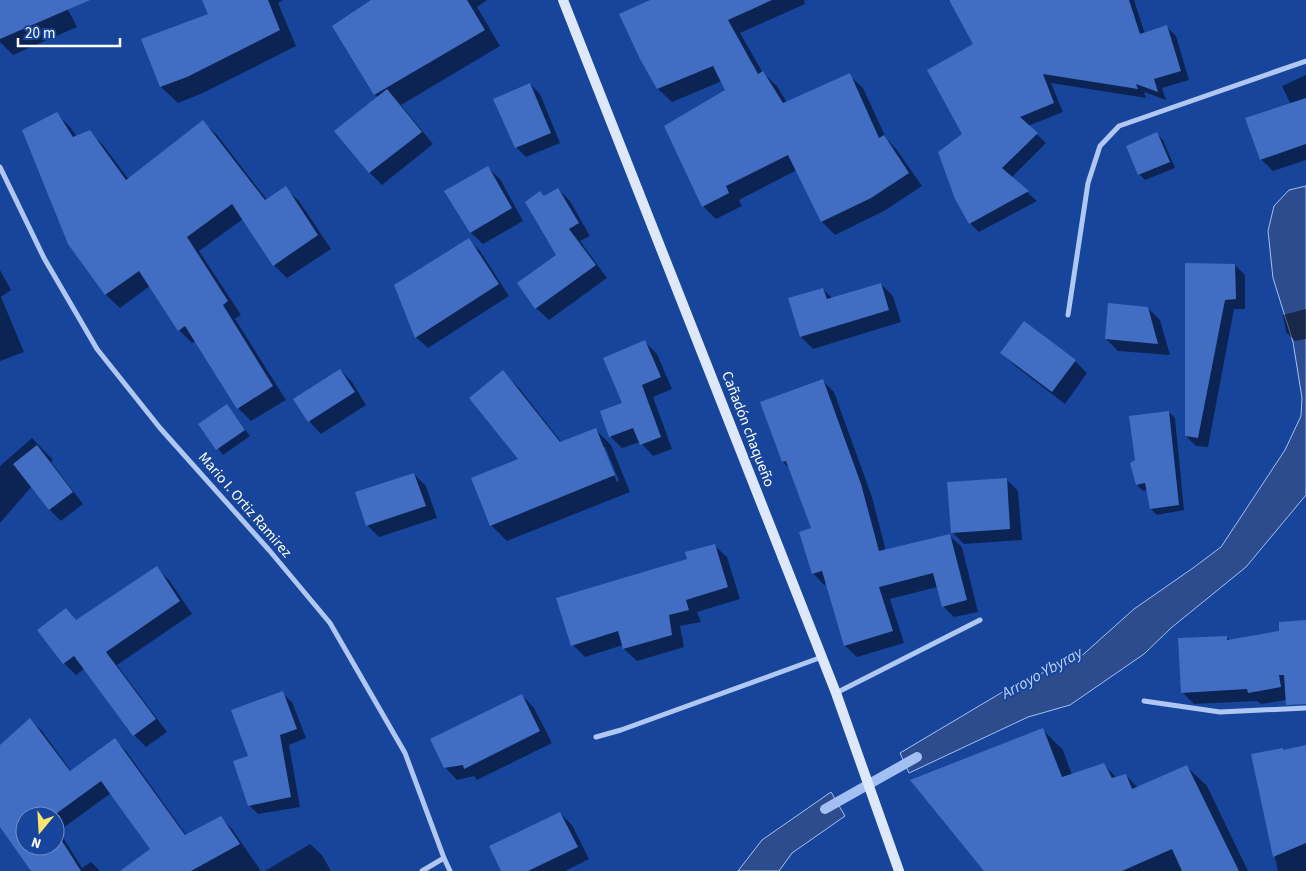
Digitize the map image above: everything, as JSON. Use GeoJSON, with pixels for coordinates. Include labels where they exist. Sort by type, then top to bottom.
{"type":"FeatureCollection","features":[{"type":"Feature","properties":{"kind":"main road","name":"Cañadón chaqueño"},"geometry":{"type":"LineString","coordinates":[[563,0],[836,693],[899,871]]}},
{"type":"Feature","properties":{"kind":"street"},"geometry":{"type":"LineString","coordinates":[[1068,315],[1088,183],[1100,146],[1119,126],[1306,61]]}},
{"type":"Feature","properties":{"kind":"street","name":"Mario I. Ortiz Ramirez"},"geometry":{"type":"LineString","coordinates":[[0,167],[44,258],[97,349],[160,428],[269,550],[330,623],[405,753],[450,871]]}},
{"type":"Feature","properties":{"kind":"street"},"geometry":{"type":"LineString","coordinates":[[836,693],[980,620]]}},
{"type":"Feature","properties":{"kind":"street"},"geometry":{"type":"LineString","coordinates":[[596,737],[621,730],[822,657]]}},
{"type":"Feature","properties":{"kind":"street"},"geometry":{"type":"LineString","coordinates":[[1144,701],[1220,712],[1306,708]]}},
{"type":"Feature","properties":{"kind":"street"},"geometry":{"type":"LineString","coordinates":[[422,871],[444,858]]}},
{"type":"Feature","properties":{"kind":"water"},"geometry":{"type":"Polygon","coordinates":[[[1306,186],[1306,495],[1246,567],[1171,628],[1144,654],[1070,705],[1028,717],[909,773],[900,753],[1021,681],[1077,660],[1134,609],[1221,547],[1285,450],[1301,416],[1302,398],[1293,342],[1273,278],[1268,231],[1274,206],[1289,190],[1306,186]]]}},
{"type":"Feature","properties":{"kind":"water"},"geometry":{"type":"Polygon","coordinates":[[[831,792],[845,816],[792,853],[779,871],[738,871],[762,840],[831,792]]]}},
{"type":"Feature","properties":{"kind":"building"},"geometry":{"type":"Polygon","coordinates":[[[0,0],[90,0],[0,39],[0,0]]]}},
{"type":"Feature","properties":{"kind":"building"},"geometry":{"type":"Polygon","coordinates":[[[202,0],[268,0],[280,30],[187,77],[160,87],[141,39],[208,14],[202,0]]]}},
{"type":"Feature","properties":{"kind":"building"},"geometry":{"type":"Polygon","coordinates":[[[371,0],[467,0],[485,30],[374,95],[332,26],[371,0]]]}},
{"type":"Feature","properties":{"kind":"building"},"geometry":{"type":"Polygon","coordinates":[[[650,0],[772,0],[728,20],[758,74],[763,71],[783,103],[850,73],[879,138],[884,135],[909,173],[871,198],[821,222],[788,155],[726,186],[729,193],[702,207],[664,126],[725,90],[713,66],[657,89],[640,59],[619,14],[650,0]]]}},
{"type":"Feature","properties":{"kind":"building"},"geometry":{"type":"Polygon","coordinates":[[[949,0],[1129,0],[1140,34],[1167,25],[1181,71],[1154,79],[1158,92],[1136,84],[1138,89],[1043,74],[1054,103],[1020,117],[1038,133],[1002,168],[1029,191],[969,224],[955,199],[938,152],[962,134],[927,70],[973,44],[949,0]]]}},
{"type":"Feature","properties":{"kind":"building"},"geometry":{"type":"Polygon","coordinates":[[[530,83],[551,133],[515,148],[493,99],[530,83]]]}},
{"type":"Feature","properties":{"kind":"building"},"geometry":{"type":"Polygon","coordinates":[[[387,89],[422,132],[369,173],[334,131],[387,89]]]}},
{"type":"Feature","properties":{"kind":"building"},"geometry":{"type":"Polygon","coordinates":[[[1306,98],[1306,144],[1260,160],[1245,118],[1306,98]]]}},
{"type":"Feature","properties":{"kind":"building"},"geometry":{"type":"Polygon","coordinates":[[[57,112],[73,137],[90,130],[126,180],[203,120],[265,200],[286,186],[318,235],[273,266],[232,204],[187,237],[228,301],[223,305],[273,386],[237,409],[185,326],[178,331],[139,271],[105,295],[68,244],[22,130],[57,112]]]}},
{"type":"Feature","properties":{"kind":"building"},"geometry":{"type":"Polygon","coordinates":[[[1157,132],[1170,162],[1138,175],[1126,146],[1157,132]]]}},
{"type":"Feature","properties":{"kind":"building"},"geometry":{"type":"Polygon","coordinates":[[[488,166],[512,208],[470,233],[444,191],[488,166]]]}},
{"type":"Feature","properties":{"kind":"building"},"geometry":{"type":"Polygon","coordinates":[[[558,188],[579,223],[569,229],[596,265],[535,309],[517,283],[556,255],[525,202],[540,191],[544,196],[558,188]]]}},
{"type":"Feature","properties":{"kind":"building"},"geometry":{"type":"Polygon","coordinates":[[[469,238],[499,284],[415,338],[394,285],[469,238]]]}},
{"type":"Feature","properties":{"kind":"building"},"geometry":{"type":"Polygon","coordinates":[[[1185,263],[1235,264],[1236,299],[1225,300],[1198,438],[1185,436],[1185,263]]]}},
{"type":"Feature","properties":{"kind":"building"},"geometry":{"type":"Polygon","coordinates":[[[881,283],[889,310],[800,337],[788,298],[823,288],[827,299],[881,283]]]}},
{"type":"Feature","properties":{"kind":"building"},"geometry":{"type":"Polygon","coordinates":[[[1108,303],[1148,307],[1158,344],[1105,339],[1108,303]]]}},
{"type":"Feature","properties":{"kind":"building"},"geometry":{"type":"Polygon","coordinates":[[[1024,321],[1076,360],[1052,392],[1000,353],[1024,321]]]}},
{"type":"Feature","properties":{"kind":"building"},"geometry":{"type":"Polygon","coordinates":[[[645,340],[661,377],[642,385],[661,437],[640,445],[633,428],[609,437],[600,411],[622,403],[603,358],[645,340]]]}},
{"type":"Feature","properties":{"kind":"building"},"geometry":{"type":"Polygon","coordinates":[[[340,369],[355,392],[308,422],[293,399],[340,369]]]}},
{"type":"Feature","properties":{"kind":"building"},"geometry":{"type":"Polygon","coordinates":[[[503,370],[560,442],[596,428],[615,475],[490,526],[471,478],[518,459],[469,398],[503,370]]]}},
{"type":"Feature","properties":{"kind":"building"},"geometry":{"type":"Polygon","coordinates":[[[823,379],[861,484],[879,551],[950,534],[967,600],[942,607],[933,573],[879,587],[893,631],[844,646],[822,571],[812,574],[799,532],[811,528],[786,461],[782,462],[760,402],[823,379]]]}},
{"type":"Feature","properties":{"kind":"building"},"geometry":{"type":"Polygon","coordinates":[[[227,404],[245,430],[216,450],[198,424],[227,404]]]}},
{"type":"Feature","properties":{"kind":"building"},"geometry":{"type":"Polygon","coordinates":[[[1169,411],[1179,505],[1150,509],[1145,483],[1136,485],[1130,463],[1135,460],[1129,416],[1169,411]]]}},
{"type":"Feature","properties":{"kind":"building"},"geometry":{"type":"Polygon","coordinates":[[[37,445],[73,492],[49,510],[13,464],[37,445]]]}},
{"type":"Feature","properties":{"kind":"building"},"geometry":{"type":"Polygon","coordinates":[[[414,473],[426,506],[366,526],[355,492],[414,473]]]}},
{"type":"Feature","properties":{"kind":"building"},"geometry":{"type":"Polygon","coordinates":[[[1007,478],[1010,529],[951,533],[947,482],[1007,478]]]}},
{"type":"Feature","properties":{"kind":"building"},"geometry":{"type":"Polygon","coordinates":[[[715,544],[728,587],[686,600],[689,610],[669,615],[672,635],[623,649],[618,631],[571,646],[556,598],[687,559],[685,552],[715,544]]]}},
{"type":"Feature","properties":{"kind":"building"},"geometry":{"type":"Polygon","coordinates":[[[157,566],[180,601],[106,652],[156,719],[133,736],[74,656],[63,664],[37,630],[66,608],[76,620],[157,566]]]}},
{"type":"Feature","properties":{"kind":"building"},"geometry":{"type":"Polygon","coordinates":[[[1306,620],[1306,704],[1286,705],[1284,675],[1279,675],[1281,687],[1248,693],[1247,689],[1181,693],[1178,638],[1227,636],[1227,640],[1279,631],[1279,622],[1306,620]]]}},
{"type":"Feature","properties":{"kind":"building"},"geometry":{"type":"Polygon","coordinates":[[[283,691],[297,729],[280,735],[291,797],[248,806],[233,761],[248,756],[231,710],[283,691]]]}},
{"type":"Feature","properties":{"kind":"building"},"geometry":{"type":"Polygon","coordinates":[[[522,694],[540,731],[464,769],[463,765],[444,768],[430,739],[522,694]]]}},
{"type":"Feature","properties":{"kind":"building"},"geometry":{"type":"Polygon","coordinates":[[[30,718],[70,771],[115,738],[185,835],[221,816],[240,844],[191,871],[120,871],[150,849],[101,781],[65,807],[15,806],[15,848],[0,827],[0,745],[30,718]]]}},
{"type":"Feature","properties":{"kind":"building"},"geometry":{"type":"Polygon","coordinates":[[[1043,728],[1062,777],[1104,763],[1112,778],[1126,774],[1132,789],[1187,765],[1239,871],[1182,871],[1172,849],[1122,871],[984,871],[910,780],[1043,728]]]}},
{"type":"Feature","properties":{"kind":"building"},"geometry":{"type":"Polygon","coordinates":[[[1306,745],[1306,843],[1273,857],[1251,754],[1306,745]]]}},
{"type":"Feature","properties":{"kind":"building"},"geometry":{"type":"Polygon","coordinates":[[[560,812],[578,847],[528,871],[501,871],[489,846],[560,812]]]}},
{"type":"Feature","properties":{"kind":"building"},"geometry":{"type":"Polygon","coordinates":[[[65,846],[81,871],[31,871],[20,856],[65,856],[65,846]]]}},
{"type":"Feature","properties":{"kind":"waterway","name":"Arroyo Ybyray"},"geometry":{"type":"LineString","coordinates":[[825,809],[917,757]]}}]}
